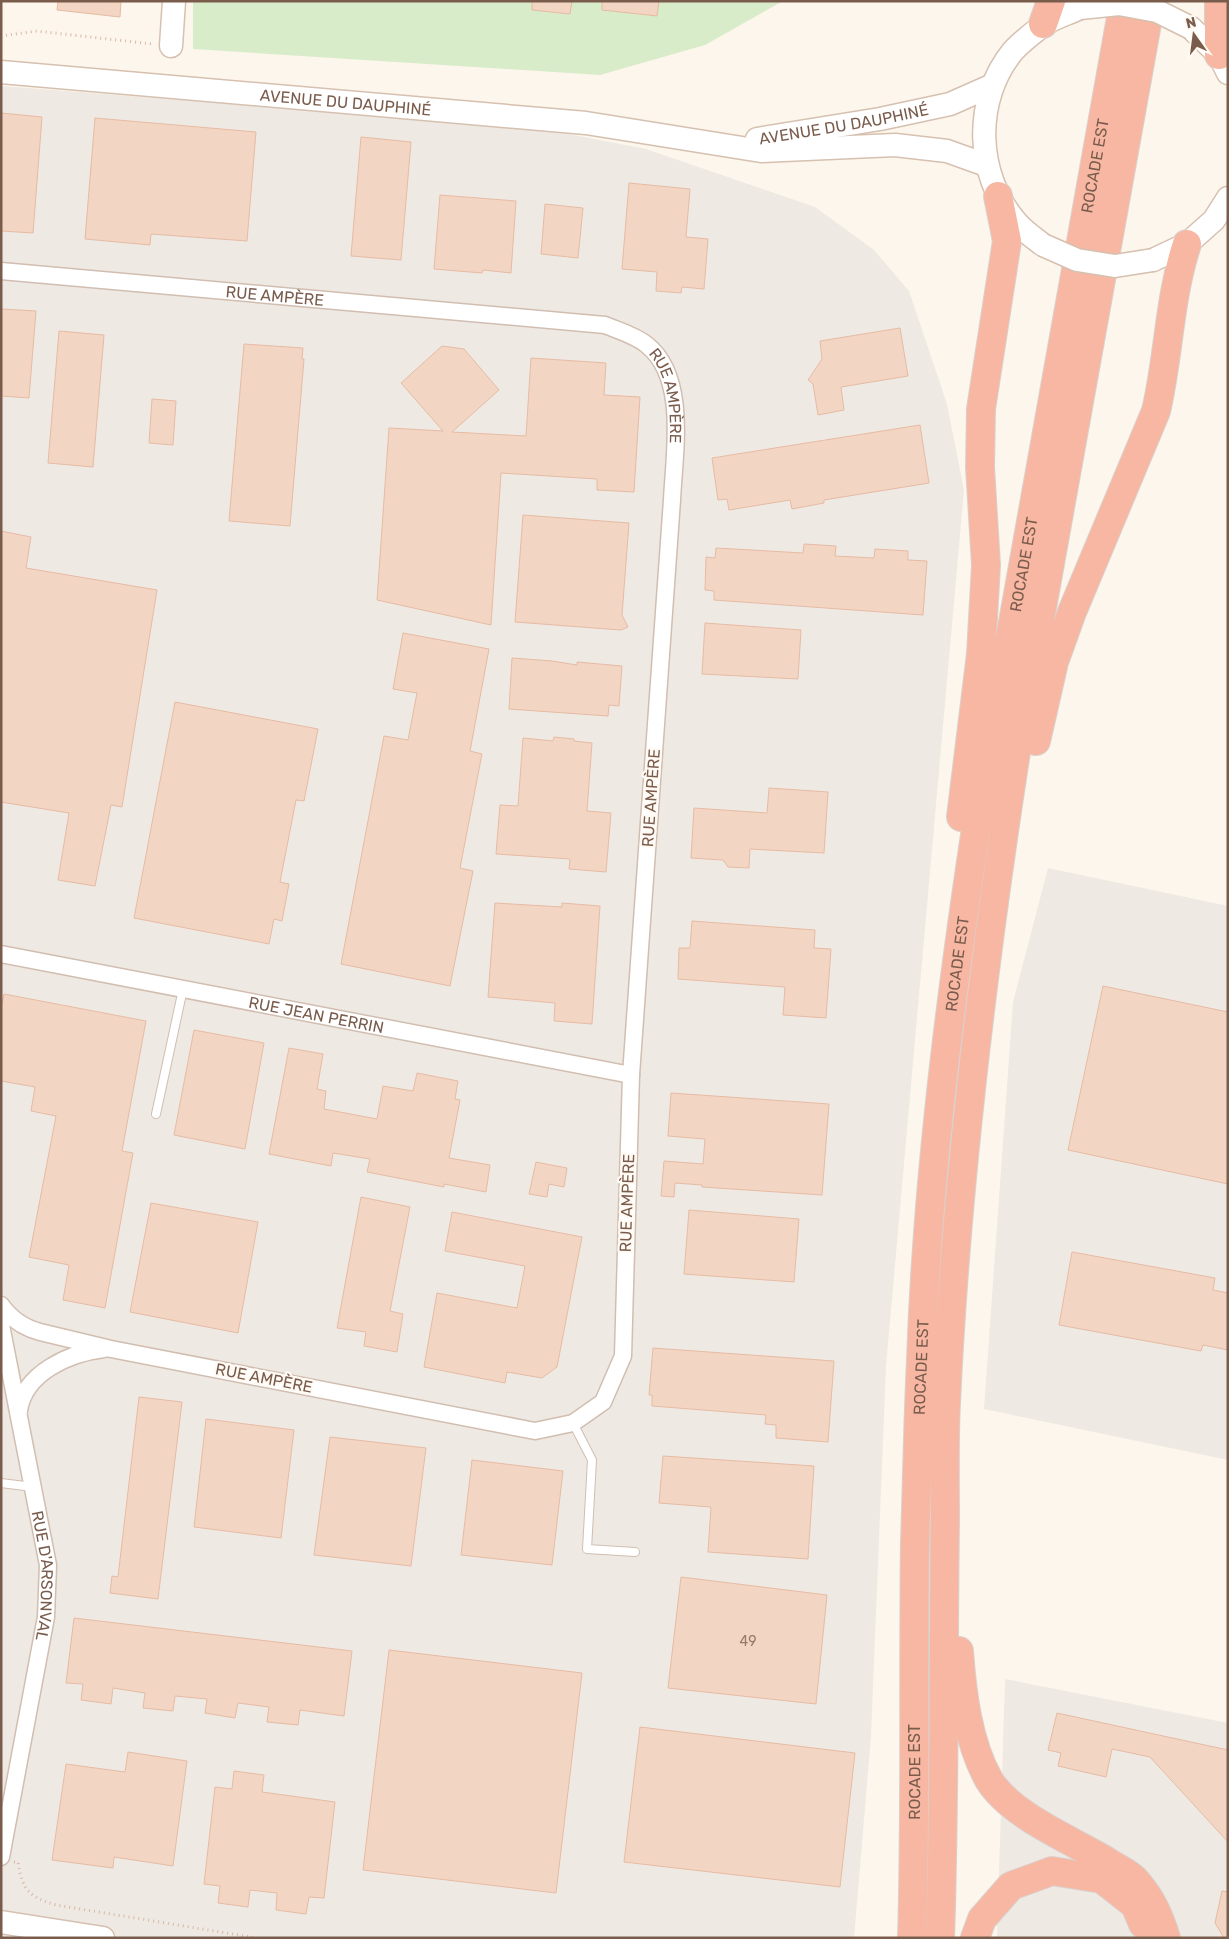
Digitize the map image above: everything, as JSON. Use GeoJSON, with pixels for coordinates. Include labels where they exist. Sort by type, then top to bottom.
{"type":"FeatureCollection","features":[{"type":"Feature","properties":{"kind":"highway","name":"ROCADE EST"},"geometry":{"type":"LineString","coordinates":[[912,1938],[915,1836],[915,1544],[921,1357],[932,1190],[959,947],[975,835],[1124,1]]}},
{"type":"Feature","properties":{"kind":"highway","name":"ROCADE EST"},"geometry":{"type":"LineString","coordinates":[[940,1938],[944,1828],[946,1406],[953,1274],[977,1025],[1015,758],[1151,1]]}},
{"type":"Feature","properties":{"kind":"highway"},"geometry":{"type":"LineString","coordinates":[[1219,1],[1223,64]]}},
{"type":"Feature","properties":{"kind":"highway"},"geometry":{"type":"LineString","coordinates":[[959,947],[950,914],[981,654],[986,565],[980,467],[981,409],[1008,241],[998,196]]}},
{"type":"Feature","properties":{"kind":"highway"},"geometry":{"type":"LineString","coordinates":[[997,877],[1013,857],[1033,754],[1054,662],[1072,612],[1156,412],[1163,384],[1177,276],[1187,244]]}},
{"type":"Feature","properties":{"kind":"highway"},"geometry":{"type":"LineString","coordinates":[[944,1590],[958,1627],[960,1671],[976,1749],[990,1781],[1007,1801],[1025,1815],[1135,1879],[1157,1910],[1166,1938]]}},
{"type":"Feature","properties":{"kind":"highway"},"geometry":{"type":"LineString","coordinates":[[893,1938],[902,1664],[915,1638]]}},
{"type":"Feature","properties":{"kind":"highway"},"geometry":{"type":"LineString","coordinates":[[974,1938],[982,1919],[1011,1886],[1052,1871],[1102,1878],[1135,1905],[1148,1938]]}},
{"type":"Feature","properties":{"kind":"main road"},"geometry":{"type":"LineString","coordinates":[[171,46],[174,1]]}},
{"type":"Feature","properties":{"kind":"main road"},"geometry":{"type":"LineString","coordinates":[[1223,64],[1191,28],[1157,11],[1119,4],[1047,13],[1014,51],[993,85],[983,124],[986,165],[998,196],[1017,223],[1043,245],[1077,260],[1115,266],[1153,260],[1187,244],[1214,220],[1228,198]]}},
{"type":"Feature","properties":{"kind":"main road","name":"AVENUE DU DAUPHINÉ"},"geometry":{"type":"LineString","coordinates":[[1,72],[586,123],[761,151],[895,145],[946,151],[986,165]]}},
{"type":"Feature","properties":{"kind":"main road","name":"AVENUE DU DAUPHINÉ"},"geometry":{"type":"LineString","coordinates":[[689,140],[758,139],[880,119],[950,104],[993,85]]}},
{"type":"Feature","properties":{"kind":"main road"},"geometry":{"type":"LineString","coordinates":[[1,1922],[103,1938]]}},
{"type":"Feature","properties":{"kind":"street","name":"RUE AMPÈRE"},"geometry":{"type":"LineString","coordinates":[[1,272],[605,325],[648,345],[665,366],[675,400],[676,418],[672,500],[631,1075],[623,1356],[603,1402],[573,1423],[535,1430],[111,1349],[31,1330],[12,1318],[1,1305]]}},
{"type":"Feature","properties":{"kind":"street","name":"RUE JEAN PERRIN"},"geometry":{"type":"LineString","coordinates":[[1,954],[631,1075]]}},
{"type":"Feature","properties":{"kind":"street","name":"RUE D'ARSONVAL"},"geometry":{"type":"LineString","coordinates":[[1,1325],[48,1565],[46,1617],[5,1859]]}},
{"type":"Feature","properties":{"kind":"street","name":"RUE AMPÈRE"},"geometry":{"type":"LineString","coordinates":[[19,1415],[24,1394],[35,1378],[43,1372],[77,1356],[111,1349]]}},
{"type":"Feature","properties":{"kind":"street"},"geometry":{"type":"LineString","coordinates":[[1,1365],[13,1387]]}},
{"type":"Feature","properties":{"kind":"lane"},"geometry":{"type":"LineString","coordinates":[[156,1114],[183,989]]}},
{"type":"Feature","properties":{"kind":"lane"},"geometry":{"type":"LineString","coordinates":[[573,1423],[592,1460],[587,1549],[635,1552]]}},
{"type":"Feature","properties":{"kind":"lane"},"geometry":{"type":"LineString","coordinates":[[1,1483],[33,1487]]}},
{"type":"Feature","properties":{"kind":"path"},"geometry":{"type":"LineString","coordinates":[[1,36],[37,31],[171,46]]}},
{"type":"Feature","properties":{"kind":"path"},"geometry":{"type":"LineString","coordinates":[[5,1859],[18,1862],[20,1879],[28,1892],[41,1901],[257,1938]]}},
{"type":"Feature","properties":{"kind":"shaded area"},"geometry":{"type":"Polygon","coordinates":[[[1,86],[532,127],[646,149],[815,207],[874,250],[909,291],[947,404],[964,490],[886,1366],[871,1736],[854,1938],[1,1938],[1,86]]]}},
{"type":"Feature","properties":{"kind":"shaded area"},"geometry":{"type":"Polygon","coordinates":[[[1048,868],[1228,906],[1228,1460],[984,1409],[1013,1002],[1048,868]]]}},
{"type":"Feature","properties":{"kind":"shaded area"},"geometry":{"type":"Polygon","coordinates":[[[1005,1679],[1228,1723],[1228,1938],[997,1938],[1005,1679]]]}},
{"type":"Feature","properties":{"kind":"green space"},"geometry":{"type":"Polygon","coordinates":[[[193,1],[783,1],[705,45],[600,75],[193,49],[193,1]]]}},
{"type":"Feature","properties":{"kind":"building"},"geometry":{"type":"Polygon","coordinates":[[[58,1],[121,1],[120,17],[57,10],[58,1]]]}},
{"type":"Feature","properties":{"kind":"building"},"geometry":{"type":"Polygon","coordinates":[[[532,1],[572,1],[570,14],[532,10],[532,1]]]}},
{"type":"Feature","properties":{"kind":"building"},"geometry":{"type":"Polygon","coordinates":[[[602,1],[659,1],[657,16],[602,10],[602,1]]]}},
{"type":"Feature","properties":{"kind":"building"},"geometry":{"type":"Polygon","coordinates":[[[1,113],[42,117],[33,233],[1,231],[1,113]]]}},
{"type":"Feature","properties":{"kind":"building"},"geometry":{"type":"Polygon","coordinates":[[[95,118],[256,132],[247,241],[151,234],[150,245],[85,239],[95,118]]]}},
{"type":"Feature","properties":{"kind":"building"},"geometry":{"type":"Polygon","coordinates":[[[361,137],[411,142],[401,260],[351,256],[361,137]]]}},
{"type":"Feature","properties":{"kind":"building"},"geometry":{"type":"Polygon","coordinates":[[[629,183],[690,189],[686,237],[708,239],[704,289],[682,287],[681,293],[656,291],[657,272],[622,269],[629,183]]]}},
{"type":"Feature","properties":{"kind":"building"},"geometry":{"type":"Polygon","coordinates":[[[440,195],[516,201],[511,273],[483,270],[482,273],[434,269],[440,195]]]}},
{"type":"Feature","properties":{"kind":"building"},"geometry":{"type":"Polygon","coordinates":[[[545,204],[583,208],[578,258],[541,254],[545,204]]]}},
{"type":"Feature","properties":{"kind":"building"},"geometry":{"type":"Polygon","coordinates":[[[1,309],[36,311],[29,398],[1,396],[1,309]]]}},
{"type":"Feature","properties":{"kind":"building"},"geometry":{"type":"Polygon","coordinates":[[[900,328],[908,376],[841,387],[844,410],[818,415],[813,384],[808,380],[822,359],[820,341],[900,328]]]}},
{"type":"Feature","properties":{"kind":"building"},"geometry":{"type":"Polygon","coordinates":[[[59,331],[104,335],[93,467],[48,463],[59,331]]]}},
{"type":"Feature","properties":{"kind":"building"},"geometry":{"type":"Polygon","coordinates":[[[244,344],[303,348],[302,359],[304,359],[290,526],[229,521],[244,344]]]}},
{"type":"Feature","properties":{"kind":"building"},"geometry":{"type":"Polygon","coordinates":[[[442,346],[464,349],[499,390],[452,432],[526,436],[531,358],[606,363],[604,395],[640,397],[634,492],[597,490],[597,479],[501,473],[491,625],[377,600],[389,428],[443,431],[401,383],[442,346]]]}},
{"type":"Feature","properties":{"kind":"building"},"geometry":{"type":"Polygon","coordinates":[[[152,399],[176,401],[173,445],[149,443],[152,399]]]}},
{"type":"Feature","properties":{"kind":"building"},"geometry":{"type":"Polygon","coordinates":[[[920,425],[929,483],[824,500],[824,503],[792,509],[790,500],[729,510],[727,499],[718,500],[712,458],[920,425]]]}},
{"type":"Feature","properties":{"kind":"building"},"geometry":{"type":"Polygon","coordinates":[[[523,515],[629,523],[622,615],[628,627],[621,630],[515,622],[523,515]]]}},
{"type":"Feature","properties":{"kind":"building"},"geometry":{"type":"Polygon","coordinates":[[[1,531],[31,537],[26,568],[157,590],[122,807],[111,805],[95,886],[58,880],[69,813],[1,802],[1,531]]]}},
{"type":"Feature","properties":{"kind":"building"},"geometry":{"type":"Polygon","coordinates":[[[804,544],[836,546],[835,556],[874,558],[875,549],[908,551],[908,560],[927,561],[923,615],[714,600],[714,591],[705,590],[706,557],[715,558],[716,548],[803,553],[804,544]]]}},
{"type":"Feature","properties":{"kind":"building"},"geometry":{"type":"Polygon","coordinates":[[[705,623],[801,630],[798,679],[702,674],[705,623]]]}},
{"type":"Feature","properties":{"kind":"building"},"geometry":{"type":"Polygon","coordinates":[[[403,633],[489,649],[470,751],[482,754],[460,868],[473,871],[450,986],[341,964],[384,736],[408,740],[417,693],[393,689],[403,633]]]}},
{"type":"Feature","properties":{"kind":"building"},"geometry":{"type":"Polygon","coordinates":[[[512,658],[577,665],[577,662],[622,666],[619,706],[609,705],[608,716],[509,709],[512,658]]]}},
{"type":"Feature","properties":{"kind":"building"},"geometry":{"type":"Polygon","coordinates":[[[175,702],[318,729],[304,801],[296,800],[280,882],[289,884],[282,921],[274,919],[269,944],[134,918],[175,702]]]}},
{"type":"Feature","properties":{"kind":"building"},"geometry":{"type":"Polygon","coordinates":[[[554,737],[592,743],[587,811],[611,813],[606,872],[569,869],[570,859],[496,854],[500,805],[518,806],[523,738],[553,741],[554,737]]]}},
{"type":"Feature","properties":{"kind":"building"},"geometry":{"type":"Polygon","coordinates":[[[769,788],[828,792],[824,853],[750,849],[749,868],[728,867],[723,860],[691,858],[694,808],[767,813],[769,788]]]}},
{"type":"Feature","properties":{"kind":"building"},"geometry":{"type":"Polygon","coordinates":[[[495,903],[562,907],[562,903],[600,906],[592,1024],[554,1021],[555,1003],[488,997],[495,903]]]}},
{"type":"Feature","properties":{"kind":"building"},"geometry":{"type":"Polygon","coordinates":[[[692,921],[815,930],[814,948],[831,949],[826,1018],[783,1015],[785,987],[678,979],[679,948],[690,948],[692,921]]]}},
{"type":"Feature","properties":{"kind":"building"},"geometry":{"type":"Polygon","coordinates":[[[1103,986],[1228,1012],[1228,1184],[1068,1150],[1103,986]]]}},
{"type":"Feature","properties":{"kind":"building"},"geometry":{"type":"Polygon","coordinates":[[[4,994],[146,1021],[122,1151],[133,1153],[105,1308],[63,1300],[69,1265],[29,1257],[56,1116],[31,1111],[35,1087],[1,1081],[1,1009],[4,994]]]}},
{"type":"Feature","properties":{"kind":"building"},"geometry":{"type":"Polygon","coordinates":[[[194,1030],[264,1043],[245,1149],[174,1135],[194,1030]]]}},
{"type":"Feature","properties":{"kind":"building"},"geometry":{"type":"Polygon","coordinates":[[[289,1048],[323,1054],[317,1089],[326,1091],[324,1109],[377,1119],[383,1086],[413,1091],[417,1073],[458,1081],[455,1099],[460,1100],[449,1158],[490,1165],[486,1192],[444,1184],[444,1187],[367,1172],[370,1159],[333,1153],[331,1166],[269,1154],[289,1048]]]}},
{"type":"Feature","properties":{"kind":"building"},"geometry":{"type":"Polygon","coordinates":[[[671,1093],[829,1104],[822,1195],[702,1187],[702,1185],[675,1183],[674,1197],[661,1196],[664,1161],[703,1164],[705,1139],[668,1136],[671,1093]]]}},
{"type":"Feature","properties":{"kind":"building"},"geometry":{"type":"Polygon","coordinates":[[[536,1162],[567,1168],[564,1187],[549,1184],[547,1197],[529,1194],[536,1162]]]}},
{"type":"Feature","properties":{"kind":"building"},"geometry":{"type":"Polygon","coordinates":[[[361,1197],[410,1207],[390,1311],[403,1314],[397,1352],[364,1346],[366,1332],[337,1328],[361,1197]]]}},
{"type":"Feature","properties":{"kind":"building"},"geometry":{"type":"Polygon","coordinates":[[[151,1203],[258,1222],[238,1333],[130,1312],[151,1203]]]}},
{"type":"Feature","properties":{"kind":"building"},"geometry":{"type":"Polygon","coordinates":[[[689,1210],[799,1219],[794,1282],[684,1274],[689,1210]]]}},
{"type":"Feature","properties":{"kind":"building"},"geometry":{"type":"Polygon","coordinates":[[[452,1212],[582,1237],[557,1367],[542,1378],[507,1372],[505,1383],[424,1367],[437,1293],[517,1308],[525,1266],[445,1251],[452,1212]]]}},
{"type":"Feature","properties":{"kind":"building"},"geometry":{"type":"Polygon","coordinates":[[[1072,1252],[1215,1278],[1213,1290],[1228,1293],[1228,1350],[1203,1345],[1201,1351],[1059,1325],[1072,1252]]]}},
{"type":"Feature","properties":{"kind":"building"},"geometry":{"type":"Polygon","coordinates":[[[653,1348],[834,1361],[828,1442],[776,1438],[776,1425],[765,1424],[766,1415],[652,1406],[652,1395],[649,1395],[653,1348]]]}},
{"type":"Feature","properties":{"kind":"building"},"geometry":{"type":"Polygon","coordinates":[[[139,1397],[182,1402],[158,1599],[110,1593],[112,1576],[118,1577],[139,1397]]]}},
{"type":"Feature","properties":{"kind":"building"},"geometry":{"type":"Polygon","coordinates":[[[206,1419],[294,1430],[281,1538],[194,1527],[206,1419]]]}},
{"type":"Feature","properties":{"kind":"building"},"geometry":{"type":"Polygon","coordinates":[[[330,1437],[426,1448],[411,1566],[314,1555],[330,1437]]]}},
{"type":"Feature","properties":{"kind":"building"},"geometry":{"type":"Polygon","coordinates":[[[663,1456],[814,1466],[808,1559],[708,1552],[711,1507],[659,1503],[663,1456]]]}},
{"type":"Feature","properties":{"kind":"building"},"geometry":{"type":"Polygon","coordinates":[[[472,1460],[563,1471],[552,1565],[461,1555],[472,1460]]]}},
{"type":"Feature","properties":{"kind":"building"},"geometry":{"type":"Polygon","coordinates":[[[681,1577],[827,1595],[816,1704],[668,1688],[681,1577]]]}},
{"type":"Feature","properties":{"kind":"building"},"geometry":{"type":"Polygon","coordinates":[[[74,1618],[352,1651],[344,1716],[300,1710],[298,1725],[267,1722],[269,1707],[238,1703],[235,1718],[205,1713],[207,1699],[175,1696],[173,1711],[143,1708],[145,1693],[113,1688],[111,1704],[81,1700],[83,1684],[66,1683],[74,1618]]]}},
{"type":"Feature","properties":{"kind":"building"},"geometry":{"type":"Polygon","coordinates":[[[389,1650],[582,1673],[556,1893],[363,1870],[389,1650]]]}},
{"type":"Feature","properties":{"kind":"building"},"geometry":{"type":"Polygon","coordinates":[[[1057,1713],[1228,1750],[1228,1842],[1150,1757],[1112,1749],[1106,1777],[1058,1766],[1061,1753],[1048,1750],[1057,1713]]]}},
{"type":"Feature","properties":{"kind":"building"},"geometry":{"type":"Polygon","coordinates":[[[640,1727],[855,1753],[840,1887],[624,1862],[640,1727]]]}},
{"type":"Feature","properties":{"kind":"building"},"geometry":{"type":"Polygon","coordinates":[[[128,1752],[187,1761],[173,1866],[114,1857],[113,1868],[52,1860],[66,1764],[125,1772],[128,1752]]]}},
{"type":"Feature","properties":{"kind":"building"},"geometry":{"type":"Polygon","coordinates":[[[234,1771],[264,1775],[262,1792],[335,1802],[324,1898],[309,1897],[306,1914],[276,1910],[277,1893],[250,1890],[248,1907],[218,1903],[220,1886],[204,1884],[215,1787],[232,1789],[234,1771]]]}},
{"type":"Feature","properties":{"kind":"building"},"geometry":{"type":"Polygon","coordinates":[[[1222,1891],[1228,1892],[1228,1938],[1224,1938],[1215,1923],[1222,1891]]]}}]}
